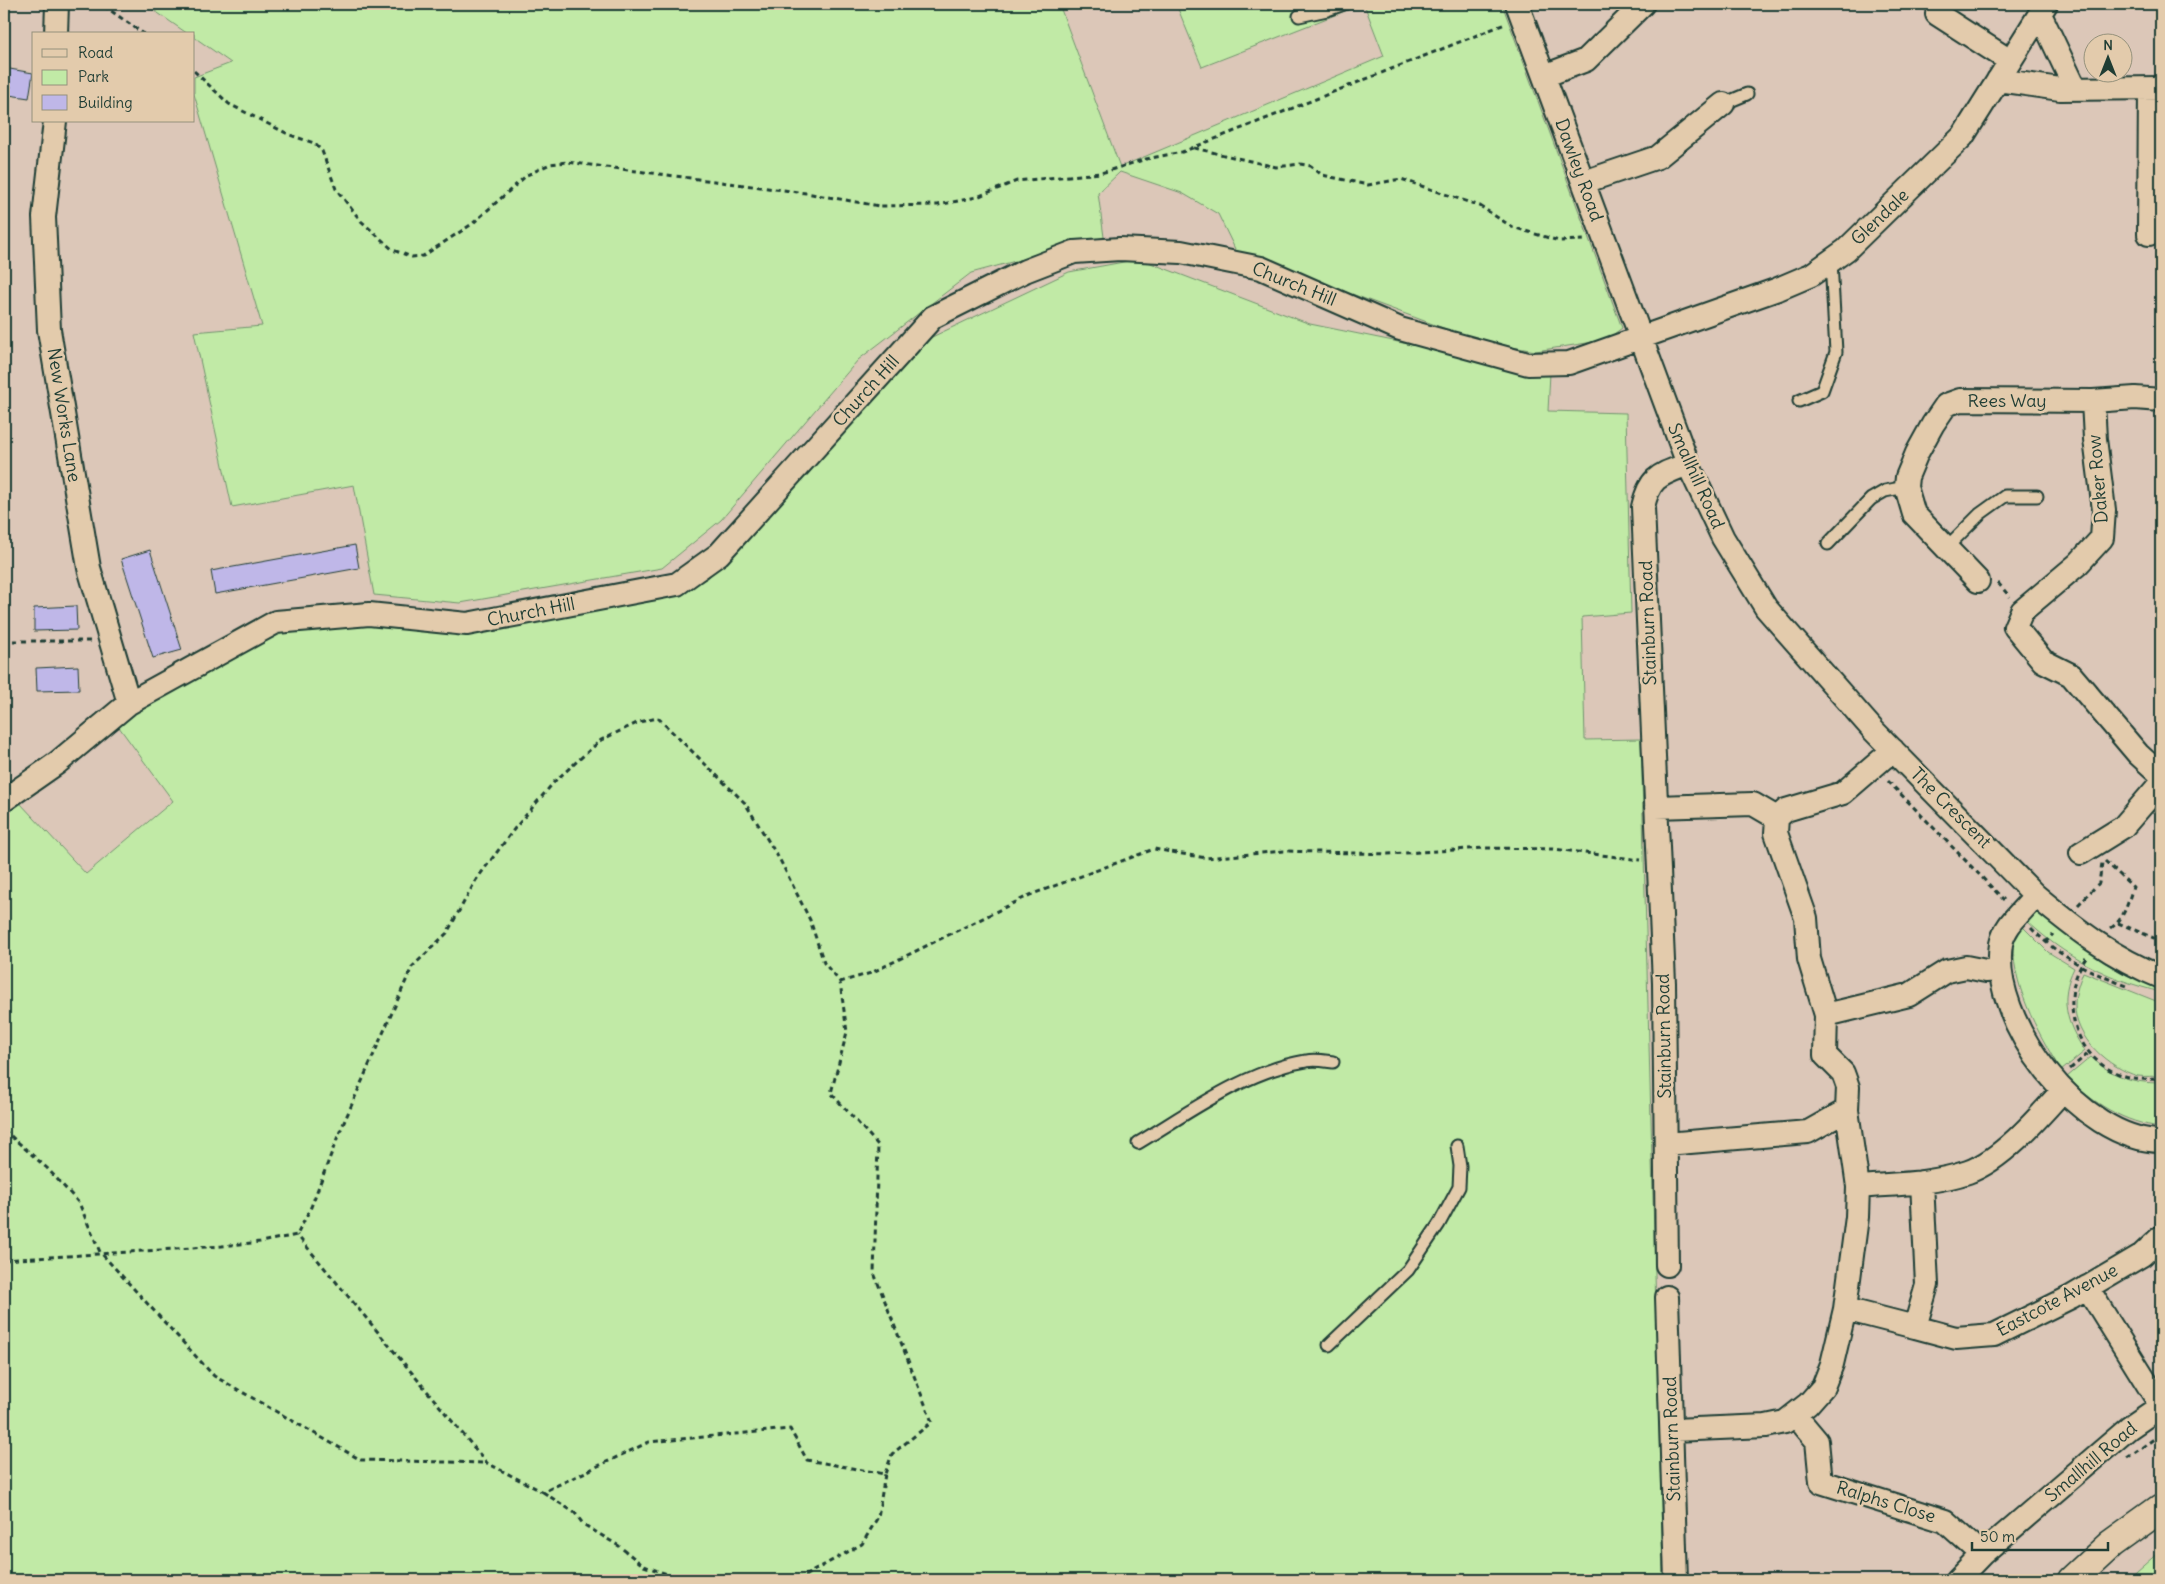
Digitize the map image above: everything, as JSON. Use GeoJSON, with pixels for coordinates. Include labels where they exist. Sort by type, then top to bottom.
{"type":"FeatureCollection","features":[{"type":"Feature","properties":{"kind":"main road"},"geometry":{"type":"LineString","coordinates":[[2072,1580],[2111,1544],[2161,1508]]}},
{"type":"Feature","properties":{"kind":"street"},"geometry":{"type":"LineString","coordinates":[[56,32],[57,4]]}},
{"type":"Feature","properties":{"kind":"street"},"geometry":{"type":"LineString","coordinates":[[1544,76],[1586,60],[1643,4]]}},
{"type":"Feature","properties":{"kind":"street"},"geometry":{"type":"LineString","coordinates":[[2043,9],[2076,88]]}},
{"type":"Feature","properties":{"kind":"street","name":"Glendale"},"geometry":{"type":"LineString","coordinates":[[1640,336],[1778,289],[1811,275],[1846,250],[1963,136],[2043,9]]}},
{"type":"Feature","properties":{"kind":"street","name":"Dawley Road"},"geometry":{"type":"LineString","coordinates":[[1519,10],[1640,336]]}},
{"type":"Feature","properties":{"kind":"street"},"geometry":{"type":"LineString","coordinates":[[1936,16],[2010,60]]}},
{"type":"Feature","properties":{"kind":"street"},"geometry":{"type":"LineString","coordinates":[[1998,80],[2060,89],[2156,88],[2149,234]]}},
{"type":"Feature","properties":{"kind":"street"},"geometry":{"type":"LineString","coordinates":[[1584,182],[1658,156],[1723,104]]}},
{"type":"Feature","properties":{"kind":"street","name":"New Works Lane"},"geometry":{"type":"LineString","coordinates":[[55,122],[44,217],[49,330],[89,568],[129,703]]}},
{"type":"Feature","properties":{"kind":"street","name":"Church Hill"},"geometry":{"type":"LineString","coordinates":[[4,800],[57,763],[129,703],[276,622],[369,614],[467,624],[677,584],[719,554],[933,317],[1025,271],[1074,252],[1120,249],[1181,252],[1261,268],[1400,329],[1528,364],[1568,363],[1640,336]]}},
{"type":"Feature","properties":{"kind":"street","name":"Smallhill Road"},"geometry":{"type":"LineString","coordinates":[[1640,336],[1688,464],[1723,538],[1766,608]]}},
{"type":"Feature","properties":{"kind":"street","name":"Rees Way"},"geometry":{"type":"LineString","coordinates":[[1906,487],[1907,477],[1917,454],[1946,405],[1960,400],[2093,401],[2135,398],[2161,400]]}},
{"type":"Feature","properties":{"kind":"street","name":"Daker Row"},"geometry":{"type":"LineString","coordinates":[[2022,611],[2078,564],[2102,538],[2104,510],[2094,439],[2093,401]]}},
{"type":"Feature","properties":{"kind":"street","name":"Stainburn Road"},"geometry":{"type":"LineString","coordinates":[[1667,1265],[1664,983],[1643,506],[1647,487],[1663,474],[1688,464]]}},
{"type":"Feature","properties":{"kind":"street"},"geometry":{"type":"LineString","coordinates":[[1906,487],[1914,514],[1978,581]]}},
{"type":"Feature","properties":{"kind":"street","name":"The Crescent"},"geometry":{"type":"LineString","coordinates":[[1766,608],[1839,694],[2036,895],[2064,919],[2108,951],[2128,964],[2161,977]]}},
{"type":"Feature","properties":{"kind":"street"},"geometry":{"type":"LineString","coordinates":[[2022,611],[2015,627],[2018,634],[2043,661],[2071,675],[2138,754],[2161,775]]}},
{"type":"Feature","properties":{"kind":"street"},"geometry":{"type":"LineString","coordinates":[[1673,1430],[1766,1426],[1785,1422],[1796,1416],[1823,1387],[1832,1364],[1845,1308],[1857,1217],[1858,1187],[1847,1110],[1848,1087],[1843,1073],[1825,1055],[1826,1015],[1809,959],[1806,918],[1776,833],[1777,818],[1786,810],[1843,793],[1892,750]]}},
{"type":"Feature","properties":{"kind":"street"},"geometry":{"type":"LineString","coordinates":[[2081,853],[2123,827],[2161,783]]}},
{"type":"Feature","properties":{"kind":"street"},"geometry":{"type":"LineString","coordinates":[[1656,807],[1753,804],[1777,818]]}},
{"type":"Feature","properties":{"kind":"street"},"geometry":{"type":"LineString","coordinates":[[2036,895],[2012,920],[2001,942],[1999,970],[2006,993],[2026,1040],[2054,1082],[2063,1082],[2096,1119],[2124,1135],[2161,1141]]}},
{"type":"Feature","properties":{"kind":"street"},"geometry":{"type":"LineString","coordinates":[[1826,1015],[1909,995],[1947,971],[1966,967],[1986,971],[1999,970]]}},
{"type":"Feature","properties":{"kind":"street"},"geometry":{"type":"LineString","coordinates":[[1858,1187],[1922,1182],[1969,1172],[1988,1161],[2030,1127],[2063,1082]]}},
{"type":"Feature","properties":{"kind":"street"},"geometry":{"type":"LineString","coordinates":[[1666,1144],[1808,1132],[1847,1110]]}},
{"type":"Feature","properties":{"kind":"street"},"geometry":{"type":"LineString","coordinates":[[1915,1327],[1927,1285],[1922,1182]]}},
{"type":"Feature","properties":{"kind":"street","name":"Eastcote Avenue"},"geometry":{"type":"LineString","coordinates":[[1845,1308],[1956,1338],[1994,1335],[2087,1287],[2142,1255],[2161,1237]]}},
{"type":"Feature","properties":{"kind":"street"},"geometry":{"type":"LineString","coordinates":[[2087,1287],[2161,1406]]}},
{"type":"Feature","properties":{"kind":"street","name":"Stainburn Road"},"geometry":{"type":"LineString","coordinates":[[1667,1297],[1673,1430],[1676,1580]]}},
{"type":"Feature","properties":{"kind":"street","name":"Smallhill Road"},"geometry":{"type":"LineString","coordinates":[[1957,1580],[1982,1554],[2129,1428],[2161,1406]]}},
{"type":"Feature","properties":{"kind":"street","name":"Ralphs Close"},"geometry":{"type":"LineString","coordinates":[[1796,1416],[1817,1441],[1821,1482],[1945,1521],[1982,1554]]}},
{"type":"Feature","properties":{"kind":"lane"},"geometry":{"type":"LineString","coordinates":[[1298,16],[1327,10],[1344,4]]}},
{"type":"Feature","properties":{"kind":"lane"},"geometry":{"type":"LineString","coordinates":[[1723,104],[1747,94]]}},
{"type":"Feature","properties":{"kind":"lane"},"geometry":{"type":"LineString","coordinates":[[1799,401],[1822,391],[1836,352],[1830,261]]}},
{"type":"Feature","properties":{"kind":"lane"},"geometry":{"type":"LineString","coordinates":[[1828,544],[1871,499],[1885,491],[1906,487]]}},
{"type":"Feature","properties":{"kind":"lane"},"geometry":{"type":"LineString","coordinates":[[1946,548],[1980,514],[2005,496],[2037,496]]}},
{"type":"Feature","properties":{"kind":"lane"},"geometry":{"type":"LineString","coordinates":[[1138,1144],[1213,1098],[1260,1075],[1307,1061],[1333,1062]]}},
{"type":"Feature","properties":{"kind":"lane"},"geometry":{"type":"LineString","coordinates":[[1328,1345],[1408,1270],[1439,1224],[1458,1187],[1460,1166],[1457,1146]]}},
{"type":"Feature","properties":{"kind":"path"},"geometry":{"type":"LineString","coordinates":[[96,4],[107,8],[141,32]]}},
{"type":"Feature","properties":{"kind":"path"},"geometry":{"type":"LineString","coordinates":[[195,72],[229,104],[290,135],[314,143],[322,151],[336,189],[361,221],[394,250],[412,257],[423,256],[472,224],[527,175],[550,164],[567,162],[806,193],[879,206],[938,205],[977,197],[1017,181],[1101,173],[1193,148],[1519,10]]}},
{"type":"Feature","properties":{"kind":"path"},"geometry":{"type":"LineString","coordinates":[[1193,148],[1276,167],[1300,164],[1311,166],[1322,175],[1368,185],[1401,179],[1480,206],[1512,227],[1559,241],[1605,240]]}},
{"type":"Feature","properties":{"kind":"path"},"geometry":{"type":"LineString","coordinates":[[1978,581],[1995,580],[2022,611]]}},
{"type":"Feature","properties":{"kind":"path"},"geometry":{"type":"LineString","coordinates":[[4,641],[58,643],[110,640]]}},
{"type":"Feature","properties":{"kind":"path"},"geometry":{"type":"LineString","coordinates":[[297,1234],[311,1207],[338,1136],[412,967],[447,933],[476,880],[514,828],[556,781],[601,740],[631,725],[658,718],[744,803],[780,860],[810,920],[824,962],[840,982],[847,1032],[831,1093],[878,1145],[874,1273],[932,1422],[892,1454],[885,1474],[878,1517],[862,1544],[797,1580]]}},
{"type":"Feature","properties":{"kind":"path"},"geometry":{"type":"LineString","coordinates":[[1874,766],[2046,943],[2100,976],[2135,988]]}},
{"type":"Feature","properties":{"kind":"path"},"geometry":{"type":"LineString","coordinates":[[840,982],[871,973],[1030,895],[1154,849],[1206,858],[1284,851],[1388,854],[1486,848],[1554,849],[1658,863]]}},
{"type":"Feature","properties":{"kind":"path"},"geometry":{"type":"LineString","coordinates":[[2103,859],[2134,887],[2126,910],[2118,923],[2109,930]]}},
{"type":"Feature","properties":{"kind":"path"},"geometry":{"type":"LineString","coordinates":[[2074,909],[2099,883]]}},
{"type":"Feature","properties":{"kind":"path"},"geometry":{"type":"LineString","coordinates":[[2118,923],[2161,941]]}},
{"type":"Feature","properties":{"kind":"path"},"geometry":{"type":"LineString","coordinates":[[2081,965],[2072,990],[2070,1007],[2073,1022],[2090,1052],[2118,1074],[2143,1080],[2161,1080]]}},
{"type":"Feature","properties":{"kind":"path"},"geometry":{"type":"LineString","coordinates":[[2063,1082],[2090,1052]]}},
{"type":"Feature","properties":{"kind":"path"},"geometry":{"type":"LineString","coordinates":[[4,1130],[47,1168],[79,1204],[100,1252],[214,1376],[361,1460],[487,1463]]}},
{"type":"Feature","properties":{"kind":"path"},"geometry":{"type":"LineString","coordinates":[[4,1260],[260,1242],[297,1234]]}},
{"type":"Feature","properties":{"kind":"path"},"geometry":{"type":"LineString","coordinates":[[297,1234],[487,1463],[543,1492],[575,1513],[582,1524],[619,1546],[644,1566],[667,1574],[676,1580]]}},
{"type":"Feature","properties":{"kind":"path"},"geometry":{"type":"LineString","coordinates":[[543,1492],[649,1442],[790,1428],[807,1460],[885,1474]]}},
{"type":"Feature","properties":{"kind":"green space"},"geometry":{"type":"Polygon","coordinates":[[[145,4],[1059,4],[1120,167],[1384,56],[1364,4],[1502,4],[1622,328],[1606,340],[1536,351],[1481,342],[1236,251],[1218,214],[1182,193],[1120,172],[1098,193],[1104,237],[971,273],[858,360],[721,520],[662,568],[460,603],[374,595],[354,485],[232,507],[194,332],[262,326],[195,97],[195,77],[231,63],[195,38],[195,32],[185,32],[145,4]]]}},
{"type":"Feature","properties":{"kind":"green space"},"geometry":{"type":"Polygon","coordinates":[[[1176,4],[1363,4],[1202,67],[1176,4]]]}},
{"type":"Feature","properties":{"kind":"green space"},"geometry":{"type":"Polygon","coordinates":[[[1140,259],[1310,324],[1550,373],[1548,411],[1626,413],[1631,613],[1582,617],[1585,740],[1641,739],[1663,1580],[4,1580],[4,814],[20,803],[86,874],[173,801],[116,723],[277,633],[374,623],[489,628],[664,599],[708,578],[932,337],[1069,272],[1140,259]]]}},
{"type":"Feature","properties":{"kind":"green space"},"geometry":{"type":"Polygon","coordinates":[[[2039,913],[2113,968],[2144,982],[2161,987],[2161,992],[2123,981],[2071,955],[2025,919],[2030,914],[2039,913]]]}},
{"type":"Feature","properties":{"kind":"green space"},"geometry":{"type":"Polygon","coordinates":[[[2023,927],[2048,952],[2074,968],[2067,990],[2067,1011],[2073,1031],[2085,1051],[2061,1071],[2034,1023],[2016,971],[2013,935],[2023,927]]]}},
{"type":"Feature","properties":{"kind":"green space"},"geometry":{"type":"Polygon","coordinates":[[[2083,972],[2161,1003],[2161,1076],[2138,1076],[2127,1072],[2105,1059],[2087,1040],[2080,1029],[2075,1005],[2076,992],[2083,972]]]}},
{"type":"Feature","properties":{"kind":"green space"},"geometry":{"type":"Polygon","coordinates":[[[2091,1057],[2106,1069],[2123,1077],[2141,1082],[2161,1083],[2161,1127],[2135,1121],[2110,1110],[2087,1095],[2067,1077],[2091,1057]]]}},
{"type":"Feature","properties":{"kind":"green space"},"geometry":{"type":"Polygon","coordinates":[[[2161,1551],[2161,1580],[2128,1580],[2161,1551]]]}},
{"type":"Feature","properties":{"kind":"building"},"geometry":{"type":"Polygon","coordinates":[[[4,68],[32,73],[29,98],[9,95],[11,86],[4,85],[4,68]]]}},
{"type":"Feature","properties":{"kind":"building"},"geometry":{"type":"Polygon","coordinates":[[[355,545],[359,568],[215,594],[211,571],[355,545]]]}},
{"type":"Feature","properties":{"kind":"building"},"geometry":{"type":"Polygon","coordinates":[[[150,550],[182,650],[153,658],[121,559],[150,550]]]}},
{"type":"Feature","properties":{"kind":"building"},"geometry":{"type":"Polygon","coordinates":[[[76,606],[77,630],[34,631],[34,608],[76,606]]]}},
{"type":"Feature","properties":{"kind":"building"},"geometry":{"type":"Polygon","coordinates":[[[78,666],[79,690],[37,691],[36,668],[78,666]]]}}]}
